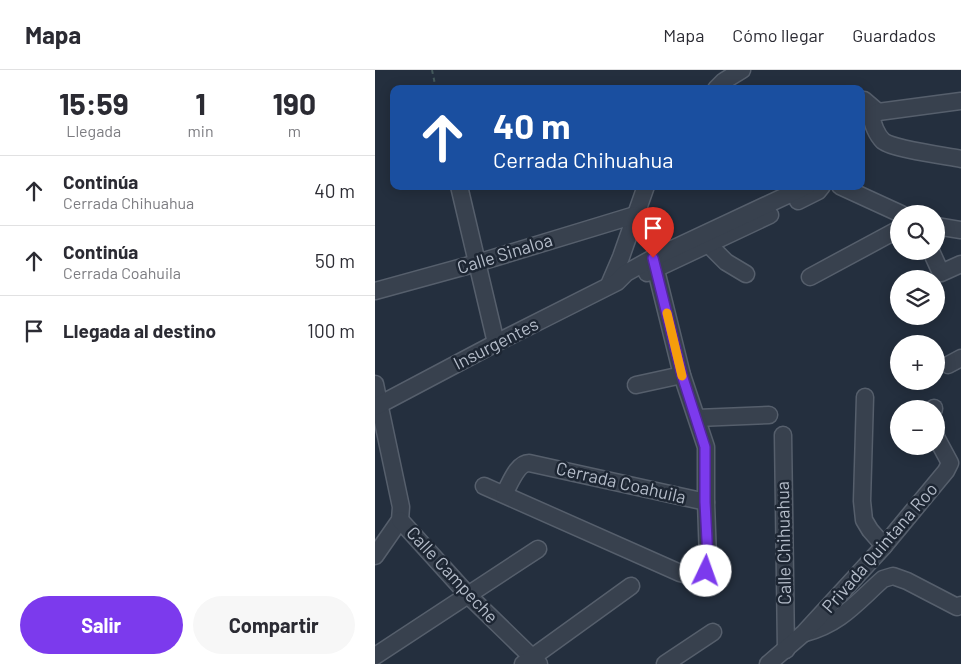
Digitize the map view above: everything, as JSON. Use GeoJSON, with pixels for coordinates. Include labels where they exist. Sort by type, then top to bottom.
{"type":"FeatureCollection","features":[{"type":"Feature","properties":{"kind":"street"},"geometry":{"type":"LineString","coordinates":[[720,85],[742,70]]}},
{"type":"Feature","properties":{"kind":"street"},"geometry":{"type":"LineString","coordinates":[[865,101],[875,114]]}},
{"type":"Feature","properties":{"kind":"street"},"geometry":{"type":"LineString","coordinates":[[875,114],[961,101]]}},
{"type":"Feature","properties":{"kind":"street"},"geometry":{"type":"LineString","coordinates":[[875,114],[872,123],[884,142],[894,146],[961,159]]}},
{"type":"Feature","properties":{"kind":"street"},"geometry":{"type":"LineString","coordinates":[[460,190],[496,343]]}},
{"type":"Feature","properties":{"kind":"street"},"geometry":{"type":"LineString","coordinates":[[613,284],[644,190]]}},
{"type":"Feature","properties":{"kind":"street","name":"Insurgentes"},"geometry":{"type":"LineString","coordinates":[[655,263],[743,221],[800,190]]}},
{"type":"Feature","properties":{"kind":"street","name":"Insurgentes"},"geometry":{"type":"LineString","coordinates":[[377,406],[613,284],[626,273],[708,244],[743,221],[818,190]]}},
{"type":"Feature","properties":{"kind":"street"},"geometry":{"type":"LineString","coordinates":[[849,190],[890,209]]}},
{"type":"Feature","properties":{"kind":"street","name":"Calle Sinaloa"},"geometry":{"type":"LineString","coordinates":[[375,291],[477,263],[635,215]]}},
{"type":"Feature","properties":{"kind":"street"},"geometry":{"type":"LineString","coordinates":[[945,227],[961,230]]}},
{"type":"Feature","properties":{"kind":"street"},"geometry":{"type":"LineString","coordinates":[[810,276],[890,234]]}},
{"type":"Feature","properties":{"kind":"street"},"geometry":{"type":"LineString","coordinates":[[708,244],[726,262],[746,274]]}},
{"type":"Feature","properties":{"kind":"street"},"geometry":{"type":"LineString","coordinates":[[935,260],[941,273],[961,264]]}},
{"type":"Feature","properties":{"kind":"street"},"geometry":{"type":"LineString","coordinates":[[655,263],[682,375],[705,447],[705,502]]}},
{"type":"Feature","properties":{"kind":"street"},"geometry":{"type":"LineString","coordinates":[[636,385],[682,375]]}},
{"type":"Feature","properties":{"kind":"street","name":"Calle Campeche"},"geometry":{"type":"LineString","coordinates":[[375,384],[377,406],[401,507],[400,520],[531,662]]}},
{"type":"Feature","properties":{"kind":"street"},"geometry":{"type":"LineString","coordinates":[[865,397],[862,502],[864,520],[884,546]]}},
{"type":"Feature","properties":{"kind":"street"},"geometry":{"type":"LineString","coordinates":[[697,418],[769,415]]}},
{"type":"Feature","properties":{"kind":"street","name":"Calle Chihuahua"},"geometry":{"type":"LineString","coordinates":[[783,435],[785,650]]}},
{"type":"Feature","properties":{"kind":"street","name":"Privada Quintana Roo"},"geometry":{"type":"LineString","coordinates":[[768,664],[804,633],[884,546],[947,471],[950,463],[945,454]]}},
{"type":"Feature","properties":{"kind":"street","name":"Cerrada Coahuila"},"geometry":{"type":"LineString","coordinates":[[484,486],[680,573],[701,576],[706,571],[708,559],[705,502],[529,463],[524,463],[520,467],[505,494]]}},
{"type":"Feature","properties":{"kind":"street"},"geometry":{"type":"LineString","coordinates":[[375,556],[400,520]]}},
{"type":"Feature","properties":{"kind":"street"},"geometry":{"type":"LineString","coordinates":[[375,656],[538,549]]}},
{"type":"Feature","properties":{"kind":"street"},"geometry":{"type":"LineString","coordinates":[[804,633],[821,629],[837,621],[883,579],[893,576],[907,581],[957,607],[961,605]]}},
{"type":"Feature","properties":{"kind":"street"},"geometry":{"type":"LineString","coordinates":[[531,662],[631,586]]}},
{"type":"Feature","properties":{"kind":"street"},"geometry":{"type":"LineString","coordinates":[[665,664],[713,632]]}},
{"type":"Feature","properties":{"kind":"path"},"geometry":{"type":"LineString","coordinates":[[432,70],[435,85]]}},
{"type":"Feature","properties":{"kind":"slow traffic"},"geometry":{"type":"LineString","coordinates":[[667,313],[682,376]]}},
{"type":"Feature","properties":{"kind":"route"},"geometry":{"type":"LineString","coordinates":[[653,258],[682,375],[705,447],[708,559],[706,571]]}}]}
